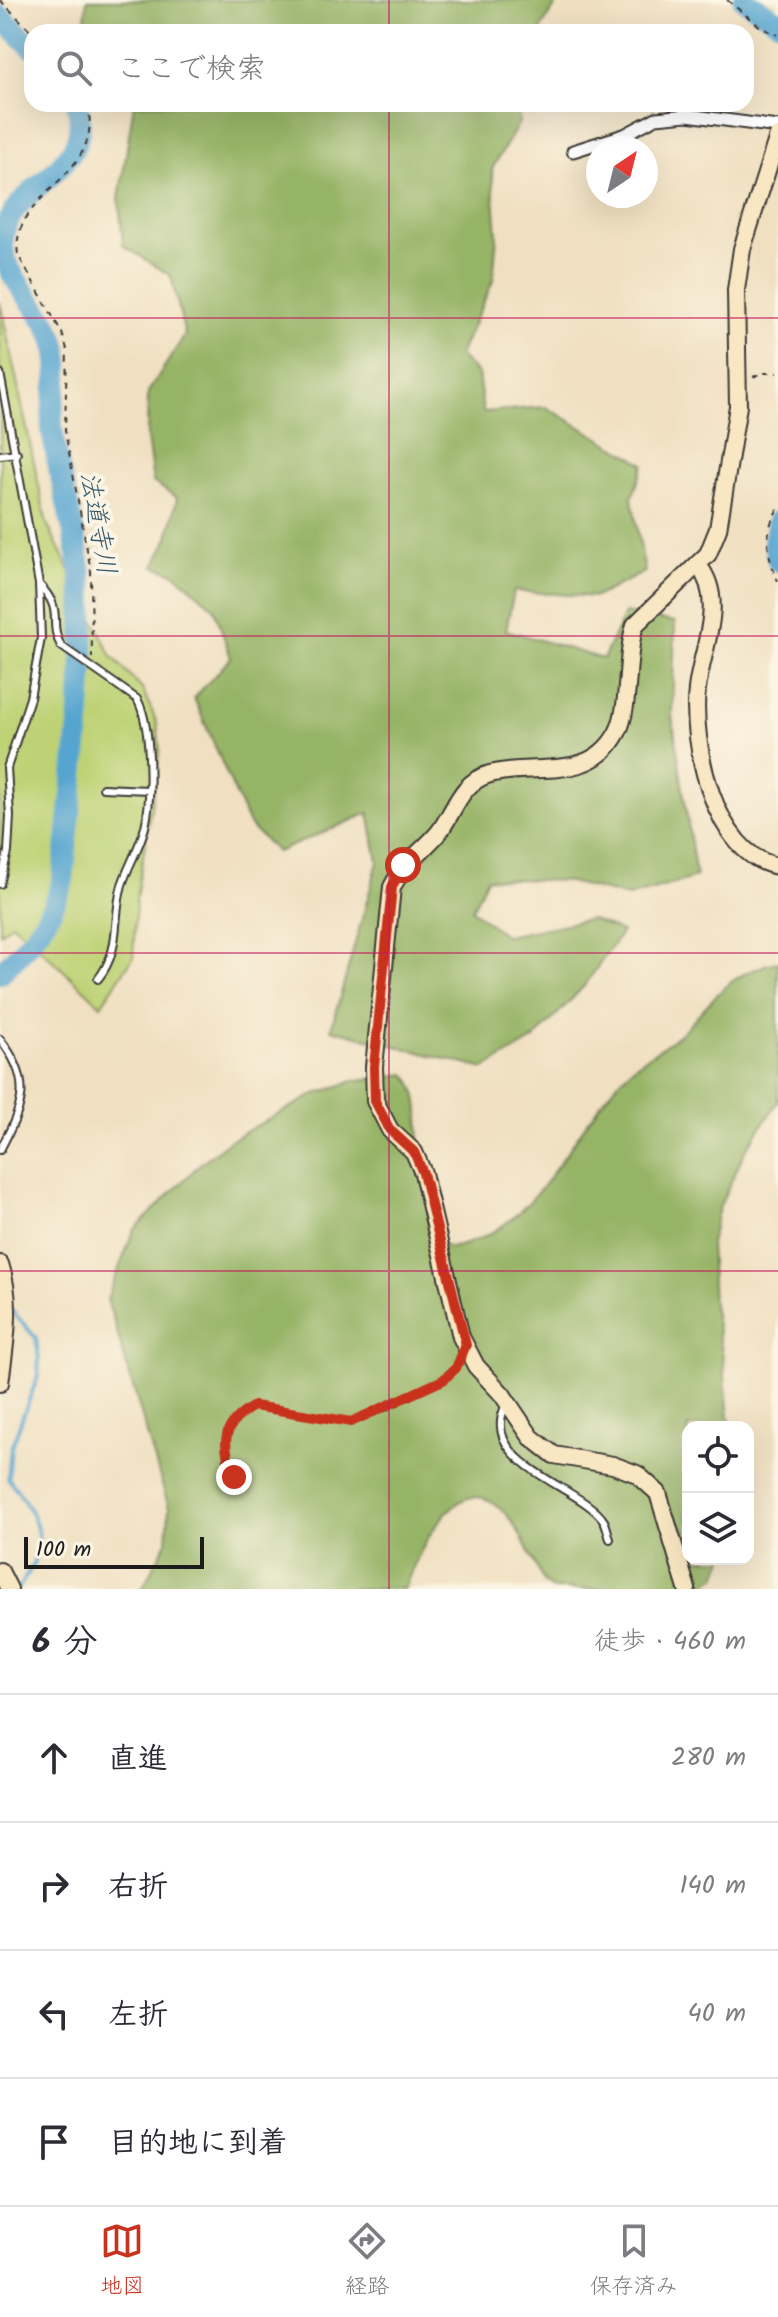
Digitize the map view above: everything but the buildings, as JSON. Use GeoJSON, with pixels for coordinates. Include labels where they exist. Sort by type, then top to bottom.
{"type":"FeatureCollection","features":[{"type":"Feature","properties":{"kind":"street"},"geometry":{"type":"LineString","coordinates":[[573,151],[624,135],[656,118],[687,115],[778,127]]}},
{"type":"Feature","properties":{"kind":"street"},"geometry":{"type":"LineString","coordinates":[[687,1589],[658,1493],[637,1474],[613,1465],[554,1455],[531,1437],[508,1401],[476,1366],[466,1345],[423,1173],[414,1152],[390,1130],[375,1101],[374,1067],[392,887],[403,865],[439,832],[461,793],[489,774],[575,768],[601,753],[621,726],[630,641],[635,625],[655,602],[708,554],[718,529],[738,406],[736,290],[742,249],[778,136]]}},
{"type":"Feature","properties":{"kind":"street"},"geometry":{"type":"LineString","coordinates":[[698,565],[709,579],[714,595],[697,691],[697,729],[710,784],[732,840],[757,860],[778,866]]}},
{"type":"Feature","properties":{"kind":"street"},"geometry":{"type":"LineString","coordinates":[[0,1383],[8,1324],[7,1295],[1,1266]]}},
{"type":"Feature","properties":{"kind":"street"},"geometry":{"type":"LineString","coordinates":[[0,1571],[9,1589]]}},
{"type":"Feature","properties":{"kind":"lane"},"geometry":{"type":"LineString","coordinates":[[0,373],[39,584],[41,638],[30,698],[7,768],[10,816],[8,852],[0,884]]}},
{"type":"Feature","properties":{"kind":"lane"},"geometry":{"type":"LineString","coordinates":[[0,455],[17,453]]}},
{"type":"Feature","properties":{"kind":"lane"},"geometry":{"type":"LineString","coordinates":[[39,584],[54,600],[57,638],[68,651],[137,699],[145,712],[149,790],[145,828],[122,885],[116,915],[114,957],[98,979]]}},
{"type":"Feature","properties":{"kind":"lane"},"geometry":{"type":"LineString","coordinates":[[103,788],[149,790]]}},
{"type":"Feature","properties":{"kind":"lane"},"geometry":{"type":"LineString","coordinates":[[0,1039],[11,1052],[22,1079],[22,1108],[0,1150]]}},
{"type":"Feature","properties":{"kind":"lane"},"geometry":{"type":"LineString","coordinates":[[508,1401],[500,1417],[504,1437],[547,1482],[591,1509],[604,1521],[610,1539]]}},
{"type":"Feature","properties":{"kind":"path"},"geometry":{"type":"LineString","coordinates":[[0,0],[24,24]]}},
{"type":"Feature","properties":{"kind":"path"},"geometry":{"type":"LineString","coordinates":[[727,0],[778,35]]}},
{"type":"Feature","properties":{"kind":"path"},"geometry":{"type":"LineString","coordinates":[[88,112],[90,137],[81,157],[29,213],[16,241],[18,255],[62,333],[67,349],[65,431],[91,571],[92,665]]}},
{"type":"Feature","properties":{"kind":"path"},"geometry":{"type":"LineString","coordinates":[[750,382],[762,373],[778,373]]}},
{"type":"Feature","properties":{"kind":"path"},"geometry":{"type":"LineString","coordinates":[[778,509],[768,529],[770,560],[778,581]]}},
{"type":"Feature","properties":{"kind":"path"},"geometry":{"type":"LineString","coordinates":[[234,1477],[224,1448],[228,1429],[240,1414],[254,1406],[351,1422],[370,1417],[443,1380],[456,1368],[466,1345]]}},
{"type":"Feature","properties":{"kind":"green space"},"geometry":{"type":"Polygon","coordinates":[[[87,0],[559,0],[544,24],[85,24],[87,0]]]}},
{"type":"Feature","properties":{"kind":"green space"},"geometry":{"type":"Polygon","coordinates":[[[133,112],[518,112],[519,123],[492,169],[497,235],[493,281],[459,355],[478,374],[483,412],[546,407],[644,464],[632,498],[645,572],[595,597],[514,591],[506,630],[603,659],[625,613],[675,622],[672,715],[696,877],[629,897],[565,881],[487,878],[472,910],[506,936],[591,919],[622,932],[584,986],[533,1040],[484,1069],[331,1029],[378,862],[369,813],[277,852],[249,825],[194,698],[231,658],[214,608],[174,573],[154,566],[168,538],[177,498],[153,482],[147,438],[148,392],[185,335],[171,276],[123,245],[119,199],[133,112]]]}},
{"type":"Feature","properties":{"kind":"green space"},"geometry":{"type":"Polygon","coordinates":[[[0,302],[47,524],[111,655],[143,690],[157,723],[160,752],[136,899],[133,958],[101,1005],[12,923],[0,933],[0,302]]]}},
{"type":"Feature","properties":{"kind":"green space"},"geometry":{"type":"Polygon","coordinates":[[[778,962],[778,1102],[745,1151],[719,1208],[710,1243],[713,1305],[723,1357],[729,1421],[682,1421],[682,1565],[722,1565],[717,1576],[697,1589],[552,1589],[544,1583],[507,1515],[483,1498],[467,1498],[439,1521],[404,1589],[142,1589],[167,1542],[169,1508],[107,1299],[134,1230],[201,1163],[232,1139],[316,1094],[353,1081],[405,1074],[416,1092],[421,1170],[438,1241],[449,1248],[481,1238],[508,1222],[531,1199],[610,1091],[632,1068],[682,1032],[724,988],[761,966],[778,962]]]}},
{"type":"Feature","properties":{"kind":"waterway"},"geometry":{"type":"LineString","coordinates":[[744,0],[778,21]]}},
{"type":"Feature","properties":{"kind":"waterway","name":"法道寺川"},"geometry":{"type":"LineString","coordinates":[[0,16],[24,39]]}},
{"type":"Feature","properties":{"kind":"waterway","name":"法道寺川"},"geometry":{"type":"LineString","coordinates":[[0,973],[39,930],[53,907],[63,879],[78,740],[83,637],[78,558],[52,429],[58,366],[56,345],[44,319],[9,267],[3,239],[8,220],[19,205],[63,162],[74,146],[80,127],[78,112]]}},
{"type":"Feature","properties":{"kind":"waterway"},"geometry":{"type":"LineString","coordinates":[[778,521],[774,542],[778,561]]}},
{"type":"Feature","properties":{"kind":"waterway"},"geometry":{"type":"LineString","coordinates":[[11,1310],[36,1338],[39,1359],[38,1376],[11,1448],[8,1478],[28,1506],[38,1532],[35,1559],[17,1589]]}},
{"type":"Feature","properties":{"kind":"route"},"geometry":{"type":"LineString","coordinates":[[234,1477],[224,1448],[228,1429],[240,1414],[254,1406],[351,1422],[370,1417],[443,1380],[456,1368],[466,1345],[461,1337],[423,1173],[414,1152],[390,1130],[375,1101],[374,1067],[392,887],[403,865]]}}]}
